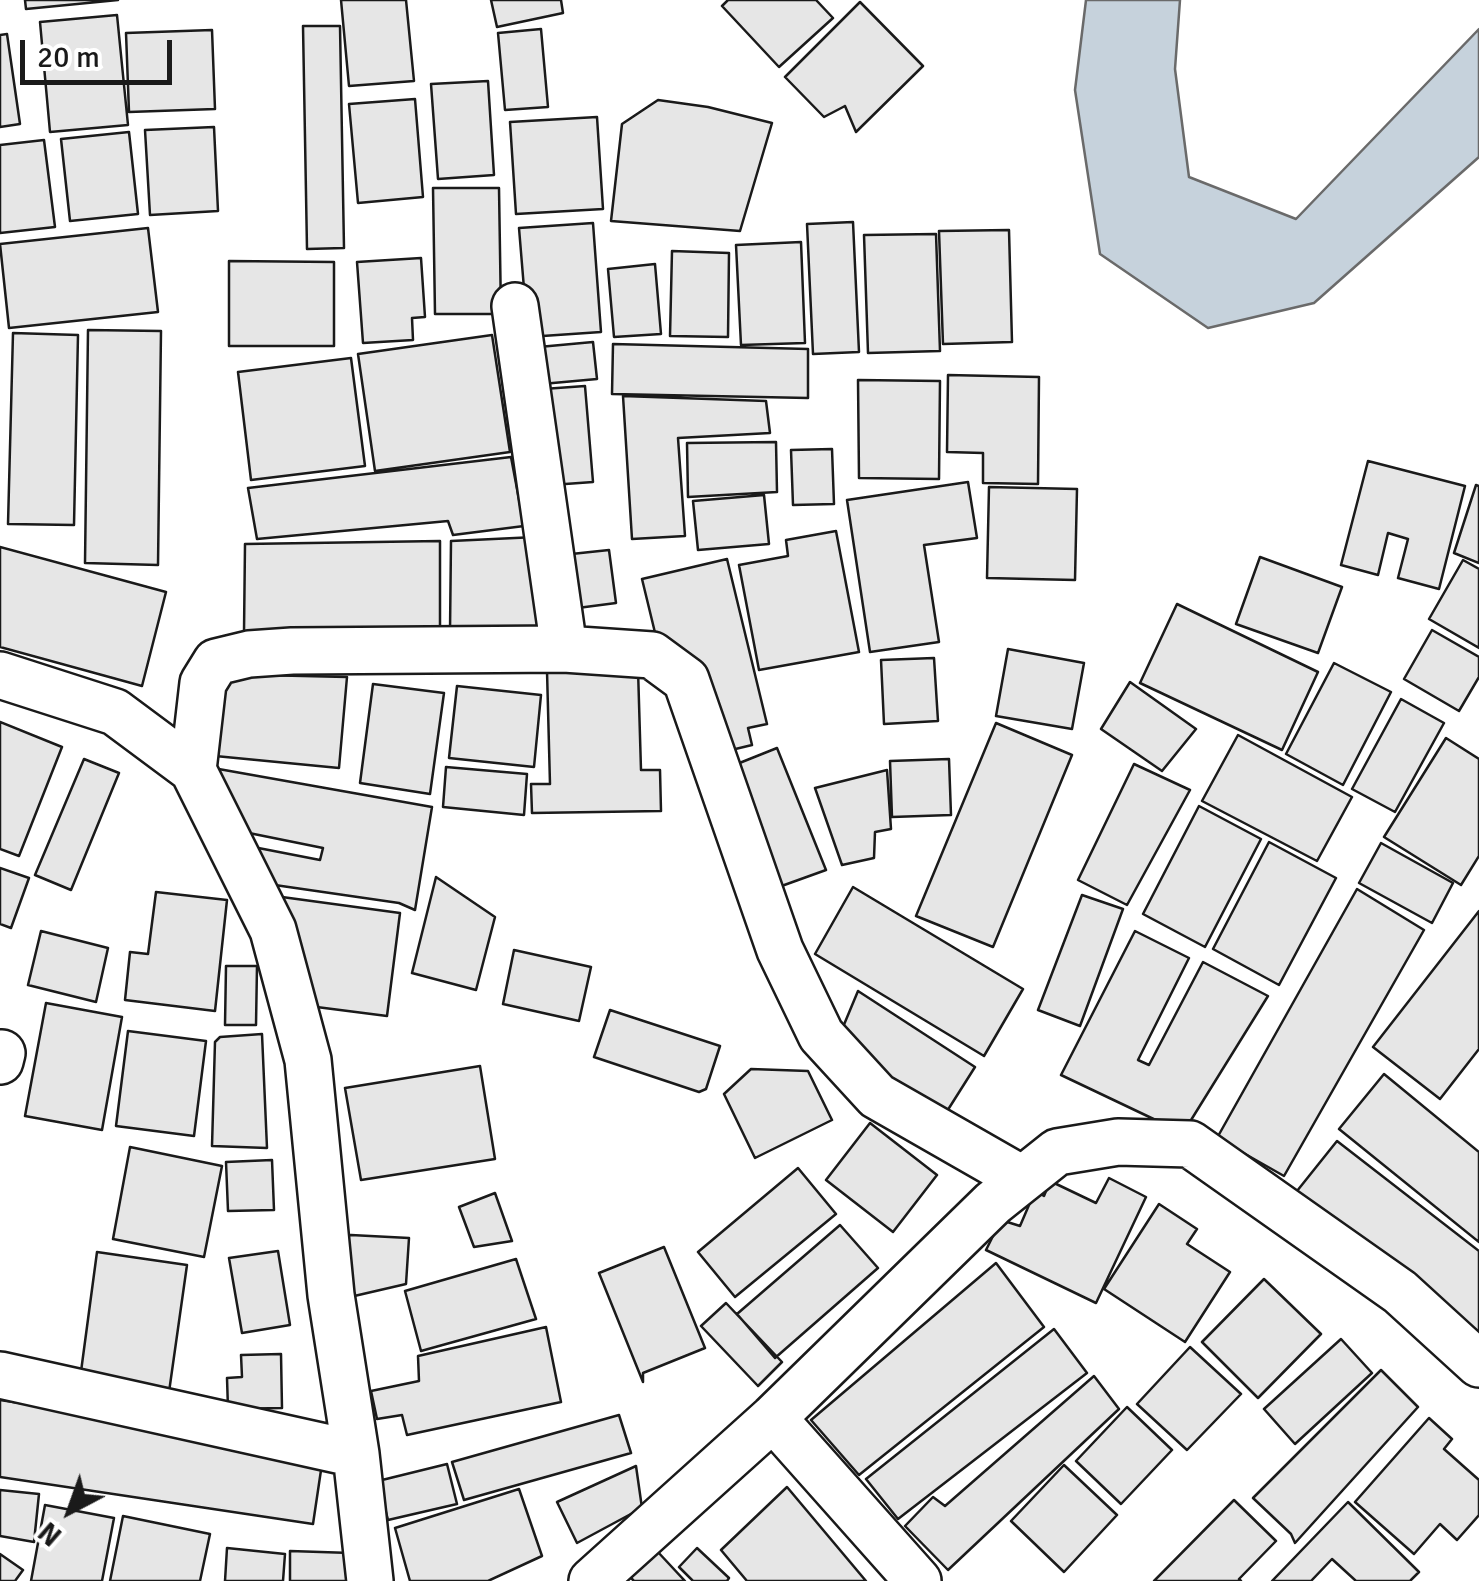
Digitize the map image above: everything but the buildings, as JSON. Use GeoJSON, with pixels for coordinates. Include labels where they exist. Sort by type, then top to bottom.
{"type":"FeatureCollection","features":[{"type":"Feature","properties":{"kind":"street"},"geometry":{"type":"LineString","coordinates":[[515,306],[564,649]]}},
{"type":"Feature","properties":{"kind":"street"},"geometry":{"type":"LineString","coordinates":[[193,770],[203,683],[216,662],[249,654],[292,651],[564,649],[652,655],[686,680],[780,950],[821,1035],[877,1096],[1022,1179]]}},
{"type":"Feature","properties":{"kind":"street"},"geometry":{"type":"LineString","coordinates":[[0,676],[116,712],[193,770],[273,930],[308,1060],[331,1295],[356,1454],[370,1581]]}},
{"type":"Feature","properties":{"kind":"street"},"geometry":{"type":"LineString","coordinates":[[592,1581],[773,1418],[992,1204],[1058,1152],[1118,1142],[1190,1144],[1400,1292],[1479,1364]]}},
{"type":"Feature","properties":{"kind":"street"},"geometry":{"type":"LineString","coordinates":[[0,1375],[356,1454]]}},
{"type":"Feature","properties":{"kind":"street"},"geometry":{"type":"LineString","coordinates":[[773,1418],[918,1581]]}},
{"type":"Feature","properties":{"kind":"shaded area"},"geometry":{"type":"Polygon","coordinates":[[[1086,0],[1180,0],[1175,69],[1189,177],[1296,219],[1479,29],[1479,157],[1314,303],[1208,328],[1100,254],[1075,90],[1086,0]]]}}]}
